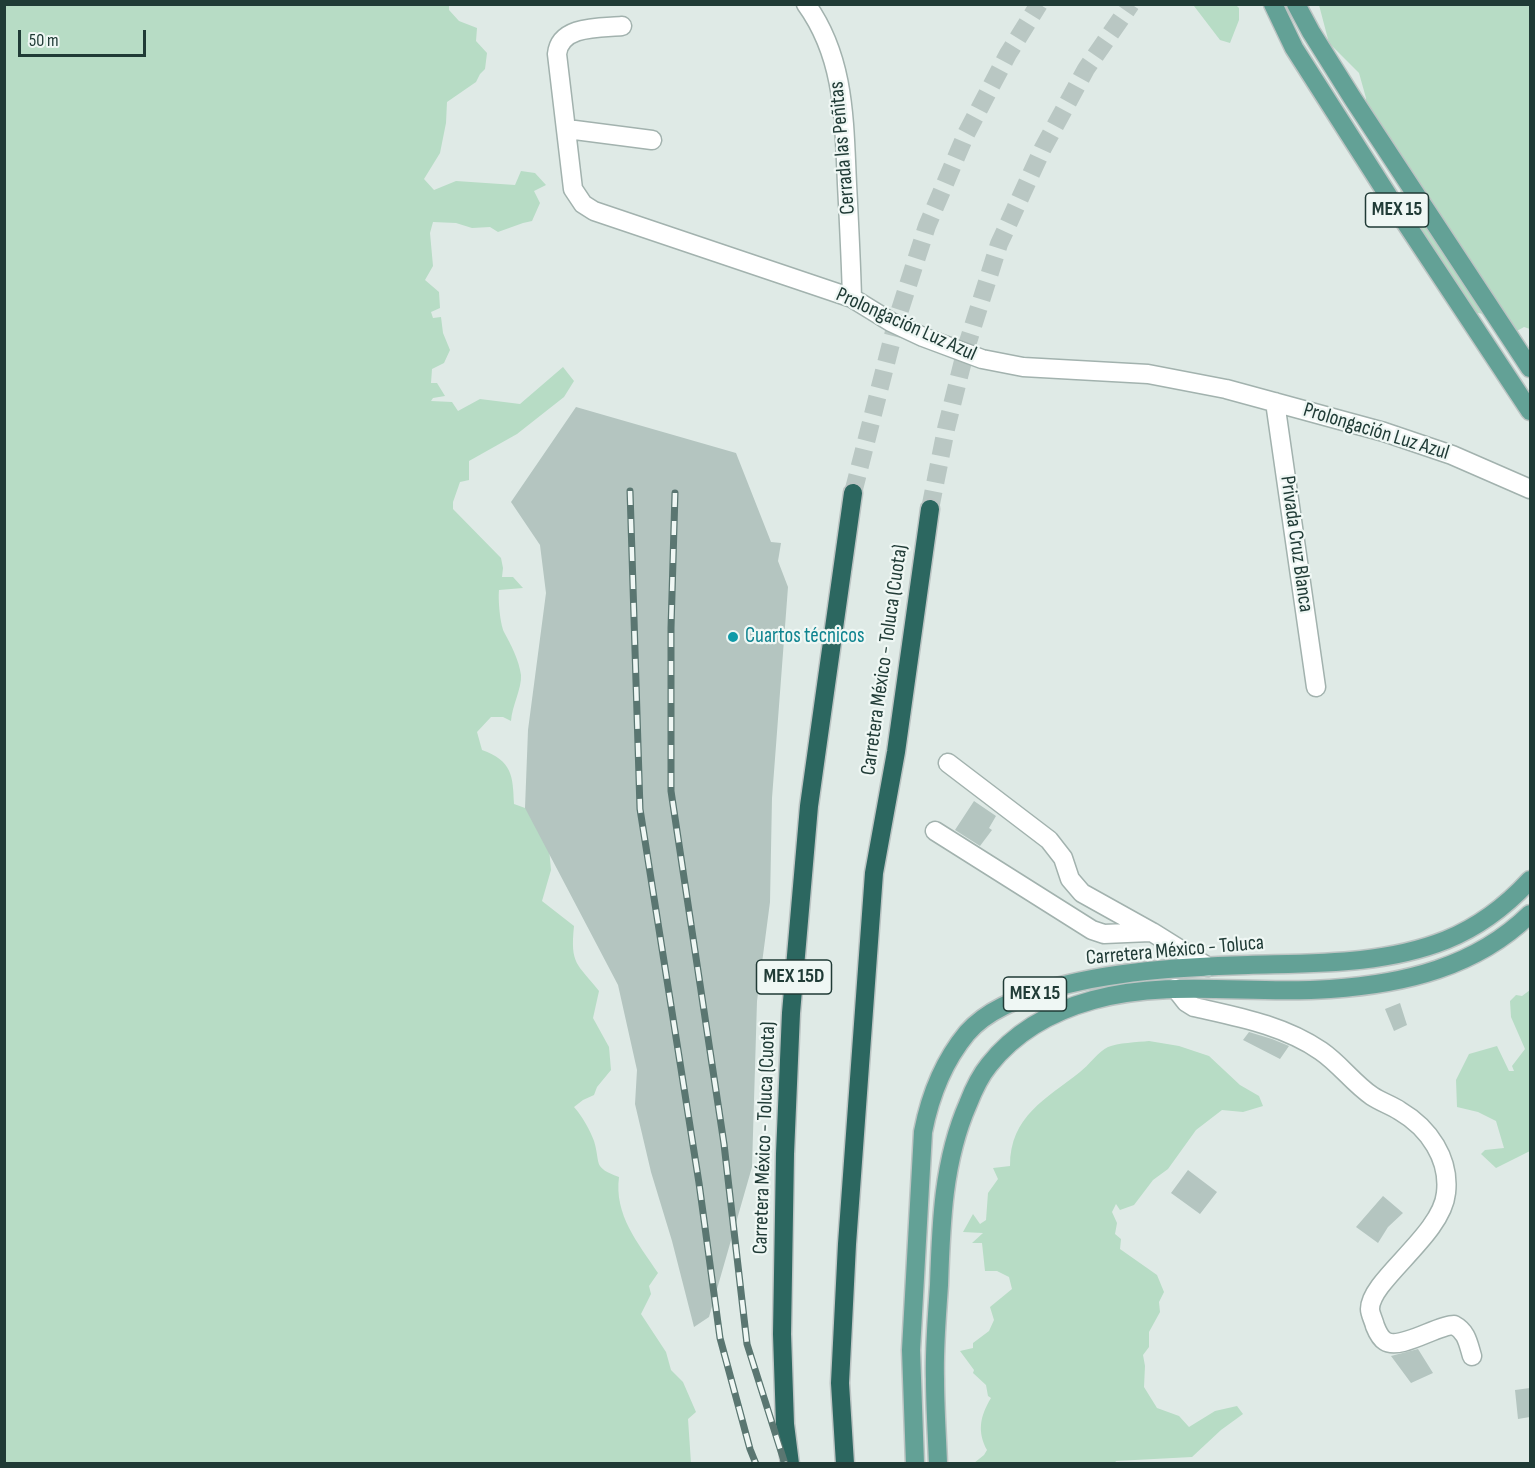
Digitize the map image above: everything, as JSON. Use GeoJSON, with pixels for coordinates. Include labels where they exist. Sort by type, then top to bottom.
{"type":"FeatureCollection","features":[{"type":"Feature","properties":{"kind":"highway","name":"Carretera México - Toluca (Cuota)"},"geometry":{"type":"LineString","coordinates":[[790,1464],[785,1424],[782,1334],[785,1154],[791,1013],[809,806],[853,493]]}},
{"type":"Feature","properties":{"kind":"highway","name":"Carretera México - Toluca (Cuota)"},"geometry":{"type":"LineString","coordinates":[[845,1464],[840,1383],[874,873],[896,752],[930,509]]}},
{"type":"Feature","properties":{"kind":"main road","name":"MEX 15"},"geometry":{"type":"LineString","coordinates":[[1273,4],[1294,48],[1530,411]]}},
{"type":"Feature","properties":{"kind":"main road","name":"MEX 15"},"geometry":{"type":"LineString","coordinates":[[1296,4],[1353,99],[1530,368]]}},
{"type":"Feature","properties":{"kind":"main road","name":"Carretera México - Toluca"},"geometry":{"type":"LineString","coordinates":[[915,1464],[911,1350],[923,1132],[934,1090],[951,1055],[967,1032],[994,1011],[1031,994],[1115,975],[1208,968],[1314,965],[1409,951],[1445,940],[1468,929],[1506,904],[1530,880]]}},
{"type":"Feature","properties":{"kind":"main road","name":"Carretera México - Toluca"},"geometry":{"type":"LineString","coordinates":[[938,1464],[934,1378],[946,1177],[953,1143],[973,1092],[988,1066],[1011,1042],[1047,1017],[1093,1000],[1153,990],[1175,988],[1310,991],[1356,987],[1415,977],[1462,961],[1505,936],[1530,914]]}},
{"type":"Feature","properties":{"kind":"street","name":"Cerrada las Peñitas"},"geometry":{"type":"LineString","coordinates":[[806,4],[830,45],[836,68],[846,145],[852,298]]}},
{"type":"Feature","properties":{"kind":"street","name":"Prolongación Luz Azul"},"geometry":{"type":"LineString","coordinates":[[622,26],[577,31],[561,40],[558,46],[557,54],[573,189],[583,204],[594,211],[852,298],[891,322],[923,337],[982,359],[1023,367],[1148,374],[1226,389],[1384,432],[1452,455],[1530,489]]}},
{"type":"Feature","properties":{"kind":"street"},"geometry":{"type":"LineString","coordinates":[[567,129],[652,140]]}},
{"type":"Feature","properties":{"kind":"street","name":"Privada Cruz Blanca"},"geometry":{"type":"LineString","coordinates":[[1275,402],[1316,687]]}},
{"type":"Feature","properties":{"kind":"street"},"geometry":{"type":"LineString","coordinates":[[948,763],[1049,840],[1063,858],[1070,879],[1082,893],[1152,932],[1208,968]]}},
{"type":"Feature","properties":{"kind":"street"},"geometry":{"type":"LineString","coordinates":[[935,831],[1092,930],[1104,934],[1152,932]]}},
{"type":"Feature","properties":{"kind":"street"},"geometry":{"type":"LineString","coordinates":[[1175,988],[1186,1002],[1194,1007],[1276,1027],[1320,1050],[1367,1092],[1416,1122],[1431,1139],[1442,1158],[1447,1179],[1442,1210],[1431,1227],[1375,1293],[1370,1309],[1377,1330],[1384,1341],[1402,1342],[1454,1325],[1466,1335],[1472,1356]]}},
{"type":"Feature","properties":{"kind":"green space"},"geometry":{"type":"Polygon","coordinates":[[[5,5],[449,5],[449,10],[459,21],[477,28],[476,41],[487,53],[485,69],[476,82],[447,102],[446,123],[440,153],[424,179],[434,190],[456,181],[515,185],[521,171],[535,173],[546,185],[534,191],[540,203],[532,221],[498,232],[490,227],[472,228],[456,223],[433,222],[430,233],[433,266],[425,280],[439,292],[440,308],[431,312],[433,318],[441,317],[443,333],[450,350],[444,363],[432,369],[431,383],[437,383],[445,396],[433,398],[431,401],[452,402],[458,411],[480,399],[520,404],[563,367],[574,381],[564,397],[517,434],[469,461],[469,480],[460,482],[453,502],[453,509],[501,558],[502,577],[513,577],[523,588],[499,590],[503,628],[517,658],[521,675],[511,721],[503,717],[491,717],[477,732],[482,750],[500,759],[509,770],[514,804],[536,812],[547,826],[551,870],[542,901],[574,926],[574,956],[580,968],[599,991],[593,1018],[609,1047],[611,1070],[597,1087],[594,1095],[574,1107],[592,1137],[599,1164],[610,1174],[619,1177],[618,1191],[624,1216],[629,1228],[658,1273],[649,1286],[651,1294],[641,1314],[666,1352],[671,1370],[683,1382],[696,1412],[688,1419],[691,1463],[5,1464],[5,5]]]}},
{"type":"Feature","properties":{"kind":"green space"},"geometry":{"type":"Polygon","coordinates":[[[1189,5],[1236,5],[1239,8],[1239,20],[1230,43],[1220,40],[1194,6],[1189,5]]]}},
{"type":"Feature","properties":{"kind":"green space"},"geometry":{"type":"Polygon","coordinates":[[[1319,5],[1530,5],[1530,329],[1524,327],[1515,332],[1494,316],[1462,310],[1428,246],[1416,216],[1400,193],[1402,184],[1383,163],[1387,154],[1367,126],[1366,98],[1359,73],[1329,43],[1319,5]]]}},
{"type":"Feature","properties":{"kind":"green space"},"geometry":{"type":"Polygon","coordinates":[[[1530,990],[1530,1151],[1496,1168],[1481,1154],[1485,1150],[1504,1148],[1496,1121],[1478,1112],[1457,1107],[1456,1080],[1469,1054],[1497,1046],[1509,1071],[1514,1071],[1512,1066],[1525,1049],[1511,1017],[1510,1001],[1516,995],[1522,996],[1530,990]]]}},
{"type":"Feature","properties":{"kind":"green space"},"geometry":{"type":"Polygon","coordinates":[[[1149,1041],[1179,1046],[1209,1056],[1240,1085],[1259,1096],[1263,1106],[1243,1112],[1222,1110],[1196,1130],[1168,1169],[1153,1180],[1134,1205],[1120,1210],[1116,1204],[1112,1212],[1117,1223],[1115,1234],[1121,1239],[1120,1249],[1157,1275],[1164,1292],[1159,1302],[1160,1312],[1149,1332],[1149,1347],[1143,1355],[1144,1387],[1157,1408],[1179,1416],[1189,1427],[1215,1411],[1237,1406],[1243,1414],[1221,1430],[1192,1457],[1116,1461],[1114,1464],[974,1463],[987,1450],[982,1437],[981,1424],[984,1411],[991,1398],[988,1396],[986,1385],[973,1373],[974,1370],[960,1351],[973,1348],[973,1343],[989,1331],[994,1320],[990,1307],[1012,1289],[1009,1277],[997,1271],[985,1271],[982,1243],[972,1243],[983,1233],[963,1232],[973,1214],[980,1224],[986,1220],[988,1193],[998,1179],[993,1168],[1010,1166],[1016,1134],[1032,1110],[1108,1047],[1149,1041]]]}},
{"type":"Feature","properties":{"kind":"building"},"geometry":{"type":"Polygon","coordinates":[[[576,407],[736,453],[771,542],[781,543],[778,561],[788,587],[772,798],[770,902],[757,1001],[752,1167],[709,1317],[694,1327],[651,1172],[635,1104],[637,1070],[618,985],[525,808],[528,730],[546,593],[540,545],[511,502],[576,407]]]}},
{"type":"Feature","properties":{"kind":"building"},"geometry":{"type":"Polygon","coordinates":[[[974,801],[996,816],[989,828],[992,830],[980,846],[955,830],[974,801]]]}},
{"type":"Feature","properties":{"kind":"building"},"geometry":{"type":"Polygon","coordinates":[[[1400,1003],[1407,1025],[1394,1031],[1385,1009],[1400,1003]]]}},
{"type":"Feature","properties":{"kind":"building"},"geometry":{"type":"Polygon","coordinates":[[[1249,1032],[1289,1046],[1280,1059],[1243,1040],[1249,1032]]]}},
{"type":"Feature","properties":{"kind":"building"},"geometry":{"type":"Polygon","coordinates":[[[1188,1170],[1217,1192],[1200,1214],[1171,1193],[1188,1170]]]}},
{"type":"Feature","properties":{"kind":"building"},"geometry":{"type":"Polygon","coordinates":[[[1383,1196],[1403,1213],[1388,1227],[1378,1243],[1356,1227],[1383,1196]]]}},
{"type":"Feature","properties":{"kind":"building"},"geometry":{"type":"Polygon","coordinates":[[[1418,1349],[1433,1373],[1411,1383],[1391,1356],[1418,1349]]]}},
{"type":"Feature","properties":{"kind":"building"},"geometry":{"type":"Polygon","coordinates":[[[1530,1388],[1530,1417],[1518,1419],[1515,1390],[1530,1388]]]}},
{"type":"Feature","properties":{"kind":"tunnel"},"geometry":{"type":"LineString","coordinates":[[853,493],[898,316],[927,226],[966,134],[1008,54],[1039,4]]}},
{"type":"Feature","properties":{"kind":"tunnel"},"geometry":{"type":"LineString","coordinates":[[930,509],[946,429],[967,345],[999,244],[1043,148],[1086,69],[1131,4]]}},
{"type":"Feature","properties":{"kind":"railway"},"geometry":{"type":"LineString","coordinates":[[630,491],[640,809],[699,1183],[720,1338],[756,1464]]}},
{"type":"Feature","properties":{"kind":"railway"},"geometry":{"type":"LineString","coordinates":[[675,493],[671,628],[671,791],[724,1144],[747,1344],[785,1464]]}},
{"type":"Feature","properties":{"kind":"place","name":"Cuartos técnicos"},"geometry":{"type":"Point","coordinates":[733,637]}}]}
